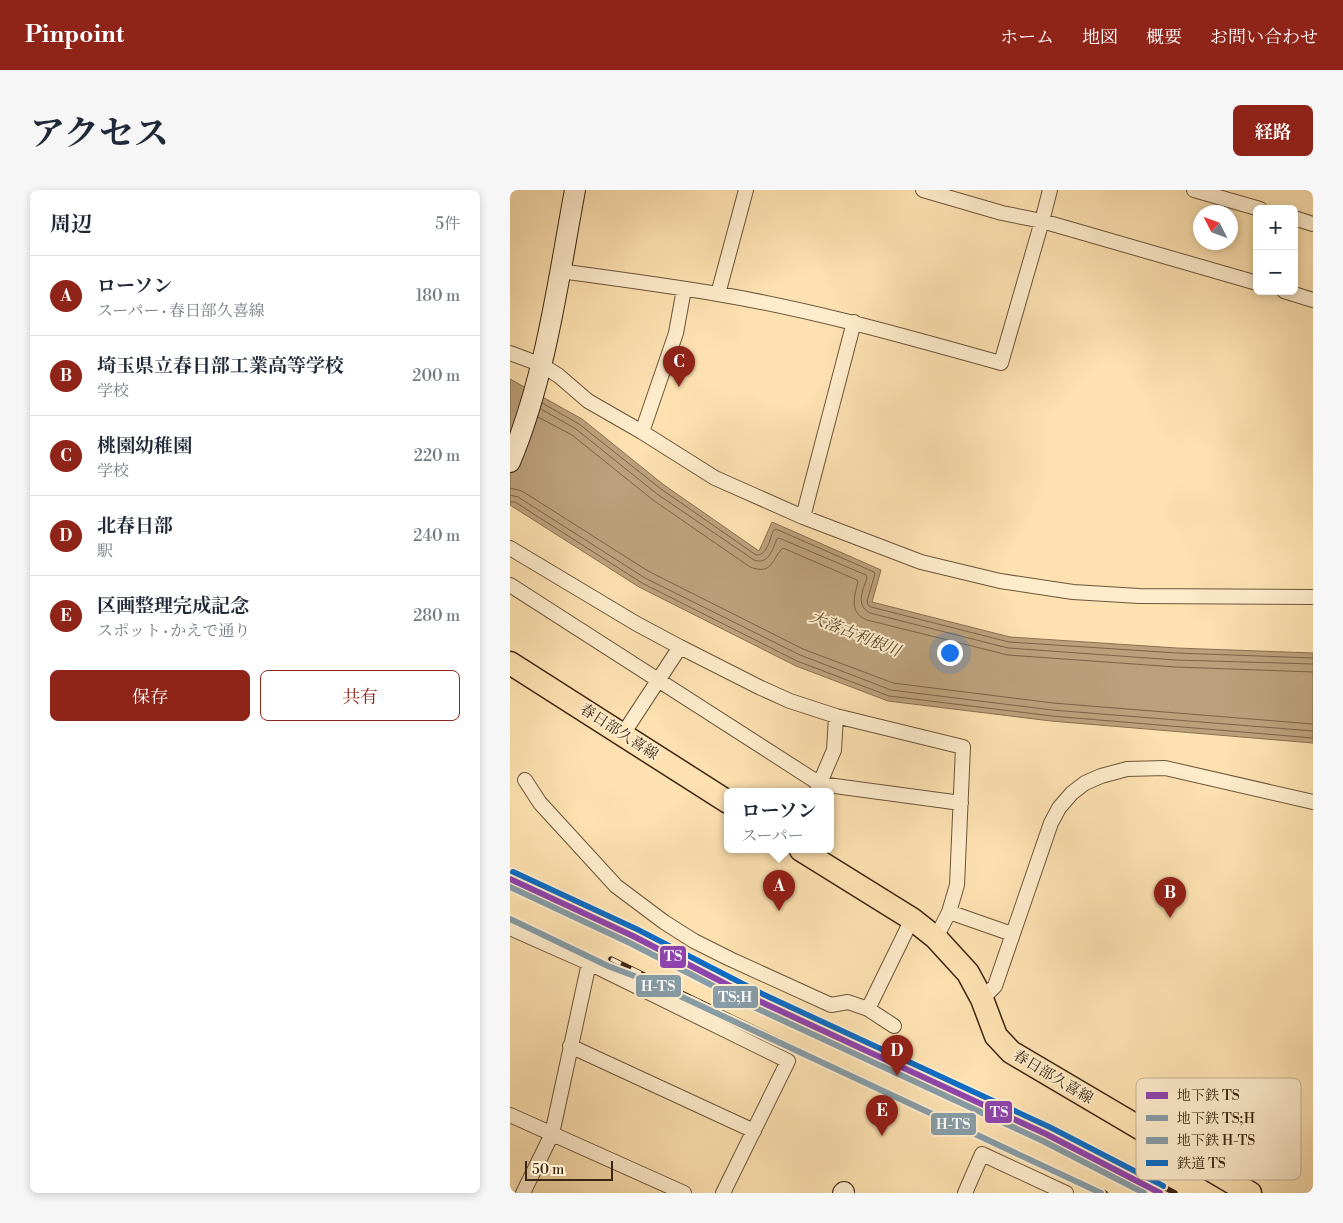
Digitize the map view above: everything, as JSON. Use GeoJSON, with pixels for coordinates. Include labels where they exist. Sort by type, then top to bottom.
{"type":"FeatureCollection","features":[{"type":"Feature","properties":{"kind":"main road","name":"春日部久喜線"},"geometry":{"type":"LineString","coordinates":[[510,663],[724,799]]}},
{"type":"Feature","properties":{"kind":"main road","name":"春日部久喜線"},"geometry":{"type":"LineString","coordinates":[[806,853],[912,919],[936,938],[968,973],[982,999],[996,1036],[1011,1052],[1136,1126]]}},
{"type":"Feature","properties":{"kind":"main road","name":"春日部久喜線"},"geometry":{"type":"LineString","coordinates":[[1228,1180],[1250,1193]]}},
{"type":"Feature","properties":{"kind":"street"},"geometry":{"type":"LineString","coordinates":[[510,462],[526,419],[540,372],[575,190]]}},
{"type":"Feature","properties":{"kind":"street"},"geometry":{"type":"LineString","coordinates":[[718,294],[746,190]]}},
{"type":"Feature","properties":{"kind":"street"},"geometry":{"type":"LineString","coordinates":[[923,190],[1002,213],[1042,221],[1253,282]]}},
{"type":"Feature","properties":{"kind":"street"},"geometry":{"type":"LineString","coordinates":[[560,271],[718,294],[854,322],[1001,363],[1050,190]]}},
{"type":"Feature","properties":{"kind":"street"},"geometry":{"type":"LineString","coordinates":[[1194,190],[1253,207]]}},
{"type":"Feature","properties":{"kind":"street"},"geometry":{"type":"LineString","coordinates":[[1298,219],[1313,224]]}},
{"type":"Feature","properties":{"kind":"street"},"geometry":{"type":"LineString","coordinates":[[642,432],[676,333],[684,289]]}},
{"type":"Feature","properties":{"kind":"street"},"geometry":{"type":"LineString","coordinates":[[1297,295],[1313,300]]}},
{"type":"Feature","properties":{"kind":"street"},"geometry":{"type":"LineString","coordinates":[[802,517],[854,322]]}},
{"type":"Feature","properties":{"kind":"street"},"geometry":{"type":"LineString","coordinates":[[510,353],[540,372],[559,376],[588,401],[715,478],[802,517],[921,562],[1000,581],[1073,592],[1313,598]]}},
{"type":"Feature","properties":{"kind":"street"},"geometry":{"type":"LineString","coordinates":[[510,548],[637,624],[790,701],[836,716],[963,747],[957,885],[949,912],[936,938]]}},
{"type":"Feature","properties":{"kind":"street"},"geometry":{"type":"LineString","coordinates":[[510,585],[658,680],[818,788],[834,750],[836,716]]}},
{"type":"Feature","properties":{"kind":"street"},"geometry":{"type":"LineString","coordinates":[[623,734],[680,647]]}},
{"type":"Feature","properties":{"kind":"street"},"geometry":{"type":"LineString","coordinates":[[982,999],[995,986],[1051,824],[1059,808],[1072,793],[1085,783],[1101,776],[1127,769],[1165,768],[1313,802]]}},
{"type":"Feature","properties":{"kind":"street"},"geometry":{"type":"LineString","coordinates":[[524,780],[540,803],[616,886],[664,922],[694,941],[730,959],[831,1005],[848,1002],[868,1009],[894,1026]]}},
{"type":"Feature","properties":{"kind":"street"},"geometry":{"type":"LineString","coordinates":[[834,790],[960,803]]}},
{"type":"Feature","properties":{"kind":"street"},"geometry":{"type":"LineString","coordinates":[[949,912],[1012,934]]}},
{"type":"Feature","properties":{"kind":"street"},"geometry":{"type":"LineString","coordinates":[[868,1009],[912,919]]}},
{"type":"Feature","properties":{"kind":"street"},"geometry":{"type":"LineString","coordinates":[[510,928],[589,963],[788,1061],[723,1193]]}},
{"type":"Feature","properties":{"kind":"street"},"geometry":{"type":"LineString","coordinates":[[523,1193],[552,1134],[589,963]]}},
{"type":"Feature","properties":{"kind":"street"},"geometry":{"type":"LineString","coordinates":[[570,1046],[754,1131]]}},
{"type":"Feature","properties":{"kind":"street"},"geometry":{"type":"LineString","coordinates":[[510,1115],[684,1193]]}},
{"type":"Feature","properties":{"kind":"street"},"geometry":{"type":"LineString","coordinates":[[965,1193],[982,1154],[1066,1193]]}},
{"type":"Feature","properties":{"kind":"water","name":"大落古利根川"},"geometry":{"type":"Polygon","coordinates":[[[510,379],[582,419],[664,485],[759,551],[772,522],[881,570],[872,602],[1010,637],[1177,648],[1313,653],[1313,743],[1051,721],[888,701],[796,666],[639,587],[510,505],[510,379]]]}},
{"type":"Feature","properties":{"kind":"railway"},"geometry":{"type":"LineString","coordinates":[[611,959],[907,1102],[1105,1193]]}},
{"type":"Feature","properties":{"kind":"railway"},"geometry":{"type":"LineString","coordinates":[[680,959],[991,1101],[1136,1173]]}},
{"type":"Feature","properties":{"kind":"railway"},"geometry":{"type":"LineString","coordinates":[[1150,1180],[1175,1193]]}},
{"type":"Feature","properties":{"kind":"metro line","name":"TS"},"geometry":{"type":"LineString","coordinates":[[510,879],[633,936],[759,1001],[1046,1134],[1160,1193]]}},
{"type":"Feature","properties":{"kind":"metro line","name":"TS;H"},"geometry":{"type":"LineString","coordinates":[[510,887],[630,943],[756,1008],[1043,1141],[1144,1193]]}},
{"type":"Feature","properties":{"kind":"metro line","name":"H-TS"},"geometry":{"type":"LineString","coordinates":[[510,919],[608,966],[650,982],[1101,1193]]}},
{"type":"Feature","properties":{"kind":"rail line","name":"TS"},"geometry":{"type":"LineString","coordinates":[[513,872],[636,929],[762,994],[1049,1127],[1136,1172]]}},
{"type":"Feature","properties":{"kind":"rail line","name":"TS"},"geometry":{"type":"LineString","coordinates":[[1151,1180],[1163,1186]]}},
{"type":"Feature","properties":{"kind":"place","name":"桃園幼稚園"},"geometry":{"type":"Point","coordinates":[679,387]}},
{"type":"Feature","properties":{"kind":"place","name":"ローソン"},"geometry":{"type":"Point","coordinates":[779,911]}},
{"type":"Feature","properties":{"kind":"place","name":"埼玉県立春日部工業高等学校"},"geometry":{"type":"Point","coordinates":[1170,918]}},
{"type":"Feature","properties":{"kind":"place","name":"北春日部"},"geometry":{"type":"Point","coordinates":[897,1076]}},
{"type":"Feature","properties":{"kind":"place","name":"区画整理完成記念"},"geometry":{"type":"Point","coordinates":[882,1136]}}]}
